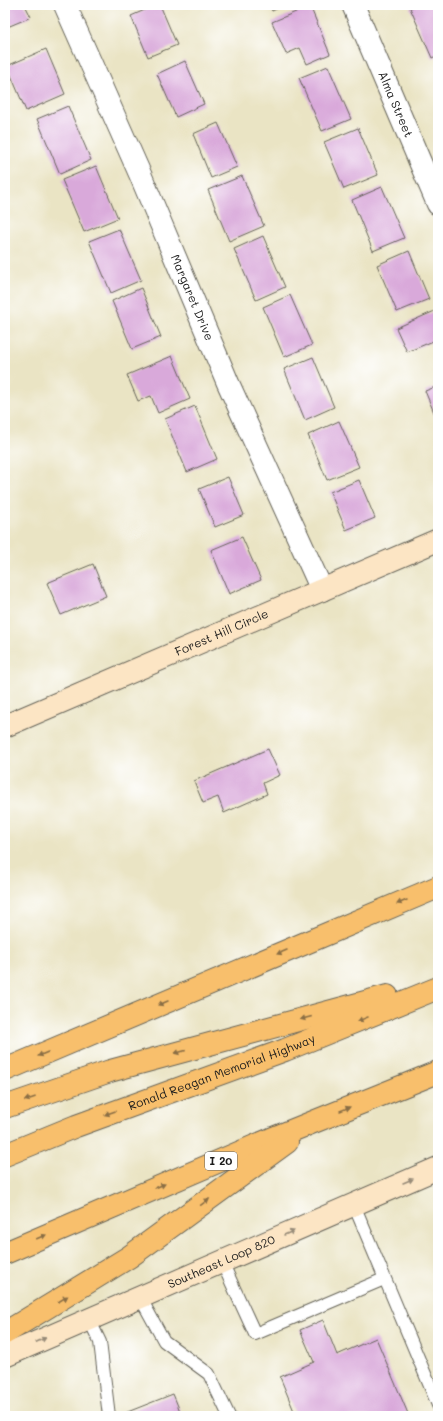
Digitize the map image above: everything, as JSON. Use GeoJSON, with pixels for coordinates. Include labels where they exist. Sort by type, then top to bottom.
{"type":"FeatureCollection","features":[{"type":"Feature","properties":{"kind":"highway"},"geometry":{"type":"LineString","coordinates":[[5,1070],[438,887]]}},
{"type":"Feature","properties":{"kind":"highway"},"geometry":{"type":"LineString","coordinates":[[5,1107],[110,1071],[438,982]]}},
{"type":"Feature","properties":{"kind":"highway","name":"Ronald Reagan Memorial Highway"},"geometry":{"type":"LineString","coordinates":[[5,1155],[76,1126],[285,1050],[438,988]]}},
{"type":"Feature","properties":{"kind":"highway","name":"I 20"},"geometry":{"type":"LineString","coordinates":[[5,1253],[315,1122],[438,1072]]}},
{"type":"Feature","properties":{"kind":"highway"},"geometry":{"type":"LineString","coordinates":[[5,1333],[129,1257],[315,1122]]}},
{"type":"Feature","properties":{"kind":"main road","name":"Forest Hill Circle"},"geometry":{"type":"LineString","coordinates":[[5,726],[438,540]]}},
{"type":"Feature","properties":{"kind":"main road","name":"Southeast Loop 820"},"geometry":{"type":"LineString","coordinates":[[5,1356],[438,1168]]}},
{"type":"Feature","properties":{"kind":"street","name":"Margaret Drive"},"geometry":{"type":"LineString","coordinates":[[65,5],[140,174],[228,382],[322,590]]}},
{"type":"Feature","properties":{"kind":"street","name":"Alma Street"},"geometry":{"type":"LineString","coordinates":[[353,5],[438,204]]}},
{"type":"Feature","properties":{"kind":"lane"},"geometry":{"type":"LineString","coordinates":[[354,1205],[438,1405]]}},
{"type":"Feature","properties":{"kind":"lane"},"geometry":{"type":"LineString","coordinates":[[222,1262],[255,1334],[384,1279]]}},
{"type":"Feature","properties":{"kind":"lane"},"geometry":{"type":"LineString","coordinates":[[140,1297],[164,1341],[209,1374],[229,1416]]}},
{"type":"Feature","properties":{"kind":"lane"},"geometry":{"type":"LineString","coordinates":[[89,1319],[100,1342],[109,1416]]}},
{"type":"Feature","properties":{"kind":"building"},"geometry":{"type":"Polygon","coordinates":[[[5,5],[25,5],[31,17],[5,28],[5,5]]]}},
{"type":"Feature","properties":{"kind":"building"},"geometry":{"type":"Polygon","coordinates":[[[156,5],[160,5],[177,45],[148,57],[131,16],[156,5]]]}},
{"type":"Feature","properties":{"kind":"building"},"geometry":{"type":"Polygon","coordinates":[[[270,5],[285,5],[272,11],[270,5]]]}},
{"type":"Feature","properties":{"kind":"building"},"geometry":{"type":"Polygon","coordinates":[[[417,5],[438,5],[438,55],[432,58],[410,8],[417,5]]]}},
{"type":"Feature","properties":{"kind":"building"},"geometry":{"type":"Polygon","coordinates":[[[310,6],[330,54],[307,64],[300,48],[286,54],[272,22],[310,6]]]}},
{"type":"Feature","properties":{"kind":"building"},"geometry":{"type":"Polygon","coordinates":[[[46,49],[65,94],[26,111],[7,66],[46,49]]]}},
{"type":"Feature","properties":{"kind":"building"},"geometry":{"type":"Polygon","coordinates":[[[185,61],[204,104],[176,117],[157,74],[185,61]]]}},
{"type":"Feature","properties":{"kind":"building"},"geometry":{"type":"Polygon","coordinates":[[[328,66],[351,119],[322,131],[299,78],[328,66]]]}},
{"type":"Feature","properties":{"kind":"building"},"geometry":{"type":"Polygon","coordinates":[[[68,106],[91,160],[60,174],[37,119],[68,106]]]}},
{"type":"Feature","properties":{"kind":"building"},"geometry":{"type":"Polygon","coordinates":[[[218,123],[237,167],[211,178],[193,134],[218,123]]]}},
{"type":"Feature","properties":{"kind":"building"},"geometry":{"type":"Polygon","coordinates":[[[358,128],[378,175],[344,189],[324,142],[358,128]]]}},
{"type":"Feature","properties":{"kind":"building"},"geometry":{"type":"Polygon","coordinates":[[[96,166],[118,218],[84,232],[62,180],[96,166]]]}},
{"type":"Feature","properties":{"kind":"building"},"geometry":{"type":"Polygon","coordinates":[[[242,176],[264,226],[229,241],[208,190],[242,176]]]}},
{"type":"Feature","properties":{"kind":"building"},"geometry":{"type":"Polygon","coordinates":[[[382,187],[404,238],[373,251],[352,200],[382,187]]]}},
{"type":"Feature","properties":{"kind":"building"},"geometry":{"type":"Polygon","coordinates":[[[119,229],[141,280],[111,293],[89,241],[119,229]]]}},
{"type":"Feature","properties":{"kind":"building"},"geometry":{"type":"Polygon","coordinates":[[[263,236],[285,287],[256,300],[234,249],[263,236]]]}},
{"type":"Feature","properties":{"kind":"building"},"geometry":{"type":"Polygon","coordinates":[[[409,251],[429,299],[397,312],[377,265],[409,251]]]}},
{"type":"Feature","properties":{"kind":"building"},"geometry":{"type":"Polygon","coordinates":[[[141,288],[161,337],[132,349],[112,301],[141,288]]]}},
{"type":"Feature","properties":{"kind":"building"},"geometry":{"type":"Polygon","coordinates":[[[290,295],[312,345],[284,357],[263,307],[290,295]]]}},
{"type":"Feature","properties":{"kind":"building"},"geometry":{"type":"Polygon","coordinates":[[[437,310],[438,339],[407,352],[396,328],[437,310]]]}},
{"type":"Feature","properties":{"kind":"building"},"geometry":{"type":"Polygon","coordinates":[[[172,356],[190,399],[158,413],[151,396],[138,401],[127,375],[172,356]]]}},
{"type":"Feature","properties":{"kind":"building"},"geometry":{"type":"Polygon","coordinates":[[[313,357],[334,407],[305,420],[284,369],[313,357]]]}},
{"type":"Feature","properties":{"kind":"building"},"geometry":{"type":"Polygon","coordinates":[[[438,386],[438,422],[425,391],[438,386]]]}},
{"type":"Feature","properties":{"kind":"building"},"geometry":{"type":"Polygon","coordinates":[[[195,406],[217,459],[187,472],[165,419],[195,406]]]}},
{"type":"Feature","properties":{"kind":"building"},"geometry":{"type":"Polygon","coordinates":[[[339,421],[359,467],[327,480],[308,435],[339,421]]]}},
{"type":"Feature","properties":{"kind":"building"},"geometry":{"type":"Polygon","coordinates":[[[228,477],[244,515],[215,527],[199,489],[228,477]]]}},
{"type":"Feature","properties":{"kind":"building"},"geometry":{"type":"Polygon","coordinates":[[[359,480],[375,518],[346,530],[330,492],[359,480]]]}},
{"type":"Feature","properties":{"kind":"building"},"geometry":{"type":"Polygon","coordinates":[[[242,537],[261,580],[229,594],[211,550],[242,537]]]}},
{"type":"Feature","properties":{"kind":"building"},"geometry":{"type":"Polygon","coordinates":[[[93,564],[106,596],[61,615],[47,583],[93,564]]]}},
{"type":"Feature","properties":{"kind":"building"},"geometry":{"type":"Polygon","coordinates":[[[268,749],[280,775],[263,783],[267,794],[224,813],[218,797],[203,803],[194,781],[268,749]]]}},
{"type":"Feature","properties":{"kind":"building"},"geometry":{"type":"Polygon","coordinates":[[[323,1320],[337,1355],[376,1338],[409,1416],[296,1416],[280,1377],[314,1362],[300,1330],[323,1320]]]}},
{"type":"Feature","properties":{"kind":"building"},"geometry":{"type":"Polygon","coordinates":[[[173,1394],[182,1416],[126,1416],[125,1413],[173,1394]]]}}]}
